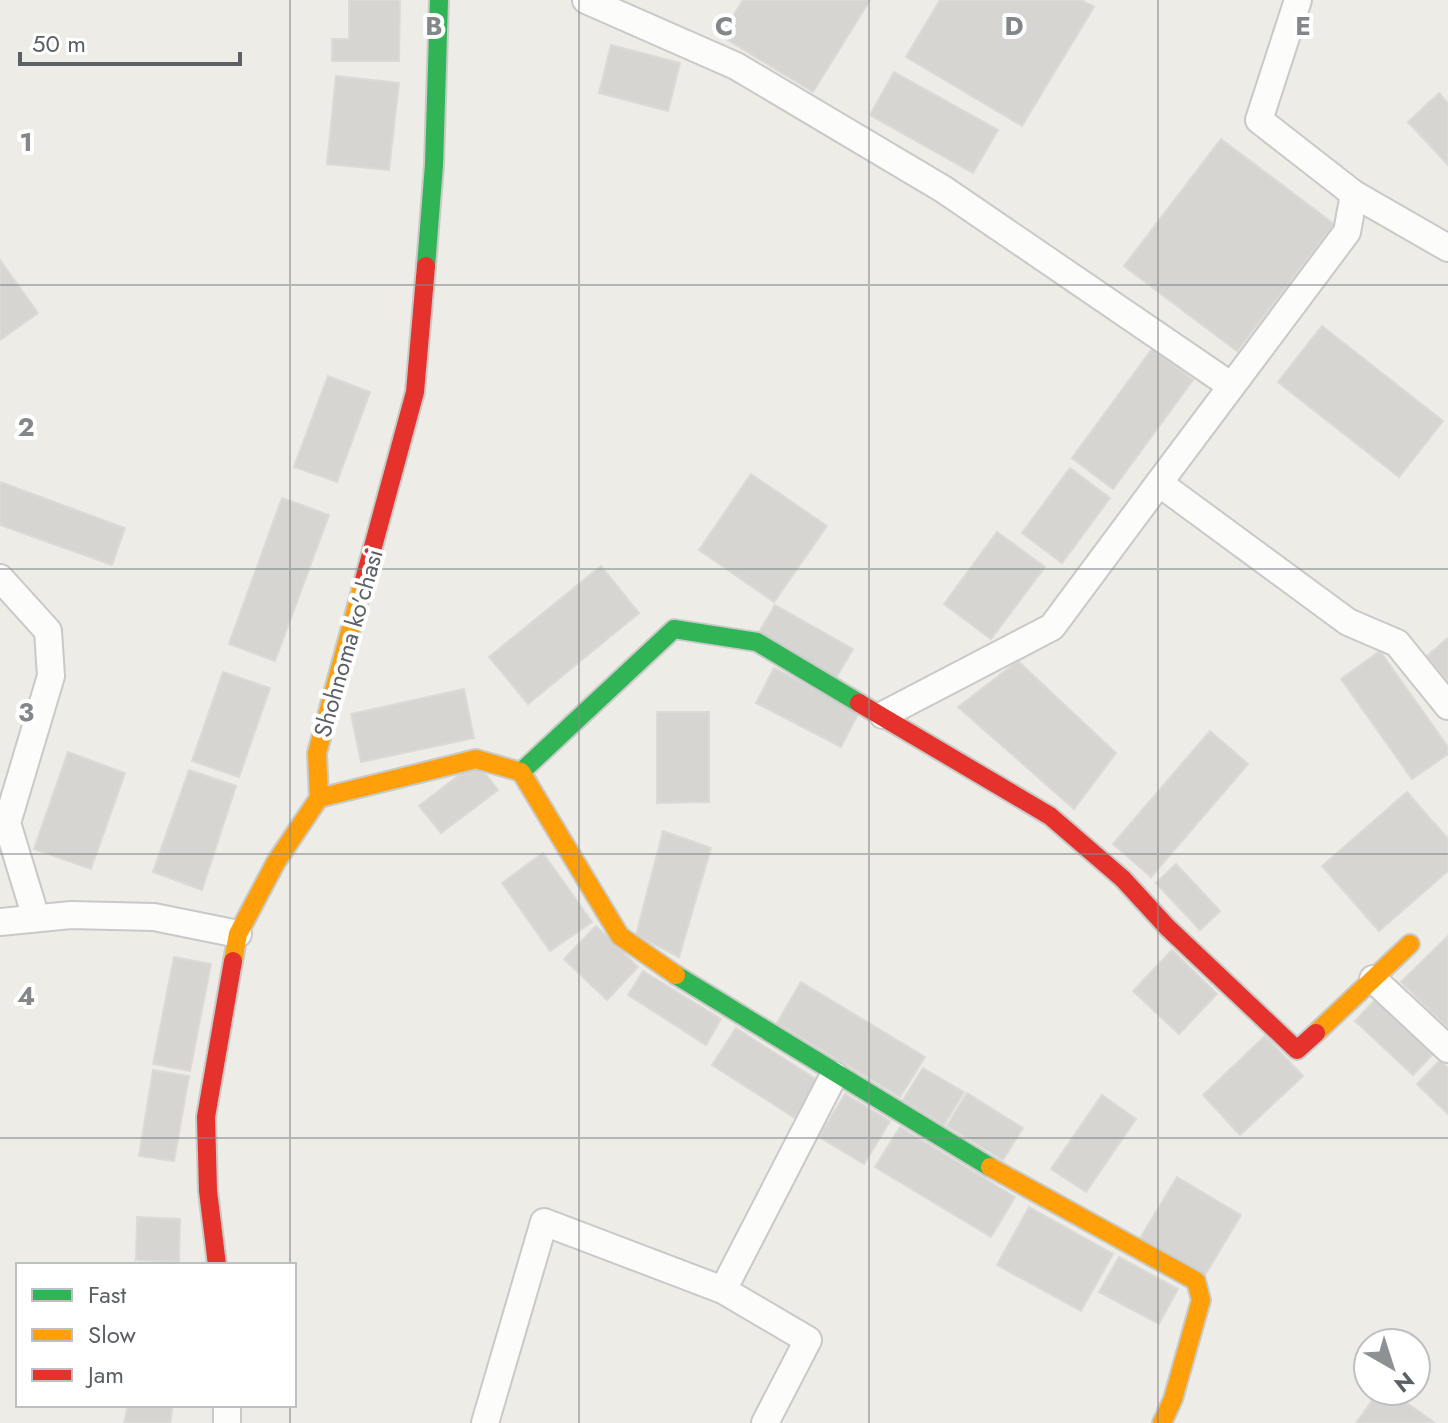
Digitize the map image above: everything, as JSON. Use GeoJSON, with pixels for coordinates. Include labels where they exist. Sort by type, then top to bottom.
{"type":"FeatureCollection","features":[{"type":"Feature","properties":{"kind":"street","name":"Shohnoma ko'chasi"},"geometry":{"type":"LineString","coordinates":[[319,798],[317,753],[415,392],[434,165],[439,0]]}},
{"type":"Feature","properties":{"kind":"street"},"geometry":{"type":"LineString","coordinates":[[586,0],[736,66],[943,189],[1230,385]]}},
{"type":"Feature","properties":{"kind":"street"},"geometry":{"type":"LineString","coordinates":[[1298,0],[1259,120],[1354,194],[1448,248]]}},
{"type":"Feature","properties":{"kind":"street"},"geometry":{"type":"LineString","coordinates":[[883,715],[1052,627],[1347,232],[1354,194]]}},
{"type":"Feature","properties":{"kind":"street"},"geometry":{"type":"LineString","coordinates":[[1159,483],[1348,622],[1397,643],[1448,706]]}},
{"type":"Feature","properties":{"kind":"street"},"geometry":{"type":"LineString","coordinates":[[0,578],[48,631],[51,676],[7,823],[36,918]]}},
{"type":"Feature","properties":{"kind":"street"},"geometry":{"type":"LineString","coordinates":[[521,772],[674,629],[757,642],[1050,816],[1123,879],[1167,927],[1220,973],[1297,1050],[1410,944]]}},
{"type":"Feature","properties":{"kind":"street"},"geometry":{"type":"LineString","coordinates":[[217,1263],[208,1191],[206,1117],[238,934],[276,862],[319,798],[476,759],[521,772],[620,936],[641,953],[834,1075],[1037,1197],[1196,1281],[1201,1300],[1173,1399],[1162,1423]]}},
{"type":"Feature","properties":{"kind":"street"},"geometry":{"type":"LineString","coordinates":[[0,922],[71,915],[154,917],[238,934]]}},
{"type":"Feature","properties":{"kind":"street"},"geometry":{"type":"LineString","coordinates":[[1373,979],[1448,1049]]}},
{"type":"Feature","properties":{"kind":"street"},"geometry":{"type":"LineString","coordinates":[[723,1290],[834,1075]]}},
{"type":"Feature","properties":{"kind":"street"},"geometry":{"type":"LineString","coordinates":[[485,1423],[544,1222],[723,1290],[808,1340],[765,1423]]}},
{"type":"Feature","properties":{"kind":"building"},"geometry":{"type":"Polygon","coordinates":[[[349,0],[400,0],[399,61],[332,61],[332,39],[349,39],[349,0]]]}},
{"type":"Feature","properties":{"kind":"building"},"geometry":{"type":"Polygon","coordinates":[[[743,0],[870,0],[813,92],[721,36],[743,0]]]}},
{"type":"Feature","properties":{"kind":"building"},"geometry":{"type":"Polygon","coordinates":[[[940,0],[1081,0],[1094,7],[1022,126],[906,57],[940,0]]]}},
{"type":"Feature","properties":{"kind":"building"},"geometry":{"type":"Polygon","coordinates":[[[611,45],[680,63],[668,111],[599,93],[611,45]]]}},
{"type":"Feature","properties":{"kind":"building"},"geometry":{"type":"Polygon","coordinates":[[[894,72],[998,130],[973,173],[870,115],[894,72]]]}},
{"type":"Feature","properties":{"kind":"building"},"geometry":{"type":"Polygon","coordinates":[[[336,76],[399,83],[389,170],[327,164],[336,76]]]}},
{"type":"Feature","properties":{"kind":"building"},"geometry":{"type":"Polygon","coordinates":[[[1439,93],[1448,103],[1448,165],[1408,122],[1439,93]]]}},
{"type":"Feature","properties":{"kind":"building"},"geometry":{"type":"Polygon","coordinates":[[[1221,139],[1334,224],[1237,351],[1124,266],[1221,139]]]}},
{"type":"Feature","properties":{"kind":"building"},"geometry":{"type":"Polygon","coordinates":[[[0,260],[38,313],[0,340],[0,260]]]}},
{"type":"Feature","properties":{"kind":"building"},"geometry":{"type":"Polygon","coordinates":[[[1322,326],[1443,421],[1399,477],[1278,382],[1322,326]]]}},
{"type":"Feature","properties":{"kind":"building"},"geometry":{"type":"Polygon","coordinates":[[[1152,349],[1193,380],[1113,489],[1072,458],[1152,349]]]}},
{"type":"Feature","properties":{"kind":"building"},"geometry":{"type":"Polygon","coordinates":[[[328,376],[370,392],[337,482],[294,467],[328,376]]]}},
{"type":"Feature","properties":{"kind":"building"},"geometry":{"type":"Polygon","coordinates":[[[1070,468],[1110,498],[1062,563],[1022,533],[1070,468]]]}},
{"type":"Feature","properties":{"kind":"building"},"geometry":{"type":"Polygon","coordinates":[[[751,474],[827,526],[774,602],[699,550],[751,474]]]}},
{"type":"Feature","properties":{"kind":"building"},"geometry":{"type":"Polygon","coordinates":[[[0,482],[125,528],[112,565],[0,525],[0,482]]]}},
{"type":"Feature","properties":{"kind":"building"},"geometry":{"type":"Polygon","coordinates":[[[282,498],[329,515],[275,661],[229,644],[282,498]]]}},
{"type":"Feature","properties":{"kind":"building"},"geometry":{"type":"Polygon","coordinates":[[[997,532],[1045,567],[991,639],[944,604],[997,532]]]}},
{"type":"Feature","properties":{"kind":"building"},"geometry":{"type":"Polygon","coordinates":[[[601,566],[639,613],[528,704],[489,657],[601,566]]]}},
{"type":"Feature","properties":{"kind":"building"},"geometry":{"type":"Polygon","coordinates":[[[775,605],[853,649],[836,678],[758,634],[775,605]]]}},
{"type":"Feature","properties":{"kind":"building"},"geometry":{"type":"Polygon","coordinates":[[[1448,638],[1448,682],[1427,656],[1448,638]]]}},
{"type":"Feature","properties":{"kind":"building"},"geometry":{"type":"Polygon","coordinates":[[[1380,651],[1448,747],[1448,754],[1412,779],[1341,679],[1380,651]]]}},
{"type":"Feature","properties":{"kind":"building"},"geometry":{"type":"Polygon","coordinates":[[[1018,661],[1116,753],[1074,809],[958,707],[1018,661]]]}},
{"type":"Feature","properties":{"kind":"building"},"geometry":{"type":"Polygon","coordinates":[[[774,668],[859,712],[841,747],[756,703],[774,668]]]}},
{"type":"Feature","properties":{"kind":"building"},"geometry":{"type":"Polygon","coordinates":[[[223,672],[270,688],[239,777],[192,761],[223,672]]]}},
{"type":"Feature","properties":{"kind":"building"},"geometry":{"type":"Polygon","coordinates":[[[464,689],[474,738],[361,762],[351,714],[464,689]]]}},
{"type":"Feature","properties":{"kind":"building"},"geometry":{"type":"Polygon","coordinates":[[[657,712],[709,712],[709,802],[657,803],[657,712]]]}},
{"type":"Feature","properties":{"kind":"building"},"geometry":{"type":"Polygon","coordinates":[[[1210,731],[1248,764],[1151,877],[1113,844],[1210,731]]]}},
{"type":"Feature","properties":{"kind":"building"},"geometry":{"type":"Polygon","coordinates":[[[68,752],[125,773],[91,869],[34,849],[68,752]]]}},
{"type":"Feature","properties":{"kind":"building"},"geometry":{"type":"Polygon","coordinates":[[[476,762],[498,790],[441,833],[419,806],[476,762]]]}},
{"type":"Feature","properties":{"kind":"building"},"geometry":{"type":"Polygon","coordinates":[[[189,770],[236,786],[202,890],[153,872],[189,770]]]}},
{"type":"Feature","properties":{"kind":"building"},"geometry":{"type":"Polygon","coordinates":[[[1407,792],[1448,839],[1448,871],[1379,931],[1322,866],[1407,792]]]}},
{"type":"Feature","properties":{"kind":"building"},"geometry":{"type":"Polygon","coordinates":[[[663,831],[711,848],[679,957],[636,935],[663,831]]]}},
{"type":"Feature","properties":{"kind":"building"},"geometry":{"type":"Polygon","coordinates":[[[543,853],[592,922],[550,951],[502,883],[543,853]]]}},
{"type":"Feature","properties":{"kind":"building"},"geometry":{"type":"Polygon","coordinates":[[[1176,864],[1220,911],[1200,930],[1156,883],[1176,864]]]}},
{"type":"Feature","properties":{"kind":"building"},"geometry":{"type":"Polygon","coordinates":[[[596,926],[638,967],[607,1000],[564,959],[596,926]]]}},
{"type":"Feature","properties":{"kind":"building"},"geometry":{"type":"Polygon","coordinates":[[[1448,936],[1448,1028],[1401,982],[1448,936]]]}},
{"type":"Feature","properties":{"kind":"building"},"geometry":{"type":"Polygon","coordinates":[[[1172,950],[1217,994],[1179,1034],[1133,991],[1172,950]]]}},
{"type":"Feature","properties":{"kind":"building"},"geometry":{"type":"Polygon","coordinates":[[[174,957],[211,964],[190,1071],[153,1064],[174,957]]]}},
{"type":"Feature","properties":{"kind":"building"},"geometry":{"type":"Polygon","coordinates":[[[643,971],[721,1019],[706,1045],[628,995],[643,971]]]}},
{"type":"Feature","properties":{"kind":"building"},"geometry":{"type":"Polygon","coordinates":[[[801,982],[925,1057],[900,1097],[777,1023],[801,982]]]}},
{"type":"Feature","properties":{"kind":"building"},"geometry":{"type":"Polygon","coordinates":[[[1375,1000],[1433,1054],[1413,1075],[1355,1021],[1375,1000]]]}},
{"type":"Feature","properties":{"kind":"building"},"geometry":{"type":"Polygon","coordinates":[[[736,1028],[819,1081],[795,1118],[712,1065],[736,1028]]]}},
{"type":"Feature","properties":{"kind":"building"},"geometry":{"type":"Polygon","coordinates":[[[1265,1036],[1303,1076],[1240,1135],[1203,1095],[1265,1036]]]}},
{"type":"Feature","properties":{"kind":"building"},"geometry":{"type":"Polygon","coordinates":[[[1440,1060],[1448,1068],[1448,1114],[1417,1084],[1440,1060]]]}},
{"type":"Feature","properties":{"kind":"building"},"geometry":{"type":"Polygon","coordinates":[[[923,1068],[964,1092],[944,1125],[903,1100],[923,1068]]]}},
{"type":"Feature","properties":{"kind":"building"},"geometry":{"type":"Polygon","coordinates":[[[153,1070],[189,1076],[174,1161],[139,1156],[153,1070]]]}},
{"type":"Feature","properties":{"kind":"building"},"geometry":{"type":"Polygon","coordinates":[[[967,1093],[1023,1128],[1003,1160],[947,1126],[967,1093]]]}},
{"type":"Feature","properties":{"kind":"building"},"geometry":{"type":"Polygon","coordinates":[[[845,1094],[890,1121],[864,1164],[819,1137],[845,1094]]]}},
{"type":"Feature","properties":{"kind":"building"},"geometry":{"type":"Polygon","coordinates":[[[1102,1095],[1136,1119],[1086,1192],[1051,1169],[1102,1095]]]}},
{"type":"Feature","properties":{"kind":"building"},"geometry":{"type":"Polygon","coordinates":[[[900,1127],[1015,1197],[991,1237],[875,1167],[900,1127]]]}},
{"type":"Feature","properties":{"kind":"building"},"geometry":{"type":"Polygon","coordinates":[[[1177,1177],[1241,1215],[1202,1280],[1138,1242],[1177,1177]]]}},
{"type":"Feature","properties":{"kind":"building"},"geometry":{"type":"Polygon","coordinates":[[[1029,1207],[1113,1254],[1081,1311],[997,1265],[1029,1207]]]}},
{"type":"Feature","properties":{"kind":"building"},"geometry":{"type":"Polygon","coordinates":[[[137,1217],[180,1219],[179,1262],[136,1260],[137,1217]]]}},
{"type":"Feature","properties":{"kind":"building"},"geometry":{"type":"Polygon","coordinates":[[[1119,1257],[1178,1289],[1159,1324],[1099,1292],[1119,1257]]]}},
{"type":"Feature","properties":{"kind":"building"},"geometry":{"type":"Polygon","coordinates":[[[128,1407],[173,1407],[170,1423],[124,1423],[128,1407]]]}},
{"type":"Feature","properties":{"kind":"building"},"geometry":{"type":"Polygon","coordinates":[[[1368,1407],[1412,1407],[1435,1423],[1356,1423],[1368,1407]]]}},
{"type":"Feature","properties":{"kind":"traffic: fast"},"geometry":{"type":"LineString","coordinates":[[426,266],[434,165],[439,0]]}},
{"type":"Feature","properties":{"kind":"traffic: fast"},"geometry":{"type":"LineString","coordinates":[[521,772],[674,629],[757,642],[859,703]]}},
{"type":"Feature","properties":{"kind":"traffic: fast"},"geometry":{"type":"LineString","coordinates":[[676,975],[990,1167]]}},
{"type":"Feature","properties":{"kind":"traffic: slow"},"geometry":{"type":"LineString","coordinates":[[233,961],[238,934],[276,862],[319,798],[317,753],[364,580]]}},
{"type":"Feature","properties":{"kind":"traffic: slow"},"geometry":{"type":"LineString","coordinates":[[319,798],[476,759],[521,772],[620,936],[676,975]]}},
{"type":"Feature","properties":{"kind":"traffic: slow"},"geometry":{"type":"LineString","coordinates":[[1316,1033],[1410,944]]}},
{"type":"Feature","properties":{"kind":"traffic: slow"},"geometry":{"type":"LineString","coordinates":[[990,1167],[1196,1281],[1201,1300],[1173,1399],[1162,1423]]}},
{"type":"Feature","properties":{"kind":"traffic: jam"},"geometry":{"type":"LineString","coordinates":[[364,580],[415,392],[426,266]]}},
{"type":"Feature","properties":{"kind":"traffic: jam"},"geometry":{"type":"LineString","coordinates":[[859,703],[1050,816],[1123,879],[1167,927],[1297,1050],[1316,1033]]}},
{"type":"Feature","properties":{"kind":"traffic: jam"},"geometry":{"type":"LineString","coordinates":[[217,1263],[208,1191],[206,1117],[233,961]]}}]}
